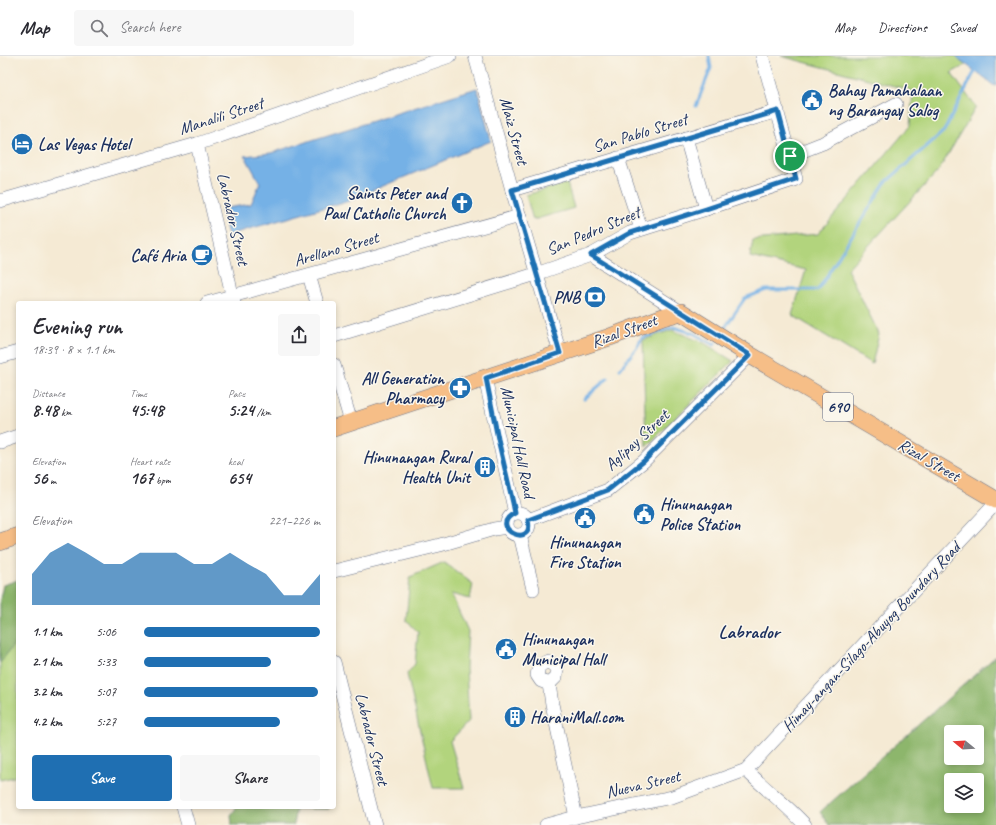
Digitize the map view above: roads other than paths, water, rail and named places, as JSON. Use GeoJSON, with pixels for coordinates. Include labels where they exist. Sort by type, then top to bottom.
{"type":"FeatureCollection","features":[{"type":"Feature","properties":{"kind":"main road","name":"Rizal Street"},"geometry":{"type":"LineString","coordinates":[[336,427],[610,337],[663,317],[681,312],[750,355],[996,500]]}},
{"type":"Feature","properties":{"kind":"main road"},"geometry":{"type":"LineString","coordinates":[[0,542],[16,537]]}},
{"type":"Feature","properties":{"kind":"street","name":"Manalili Street"},"geometry":{"type":"LineString","coordinates":[[0,201],[196,144],[450,56]]}},
{"type":"Feature","properties":{"kind":"street","name":"Maiz Street"},"geometry":{"type":"LineString","coordinates":[[475,56],[536,274],[560,353]]}},
{"type":"Feature","properties":{"kind":"street"},"geometry":{"type":"LineString","coordinates":[[762,56],[790,156],[823,143],[896,104]]}},
{"type":"Feature","properties":{"kind":"street","name":"San Pablo Street"},"geometry":{"type":"LineString","coordinates":[[512,190],[778,111]]}},
{"type":"Feature","properties":{"kind":"street"},"geometry":{"type":"LineString","coordinates":[[686,138],[706,209]]}},
{"type":"Feature","properties":{"kind":"street","name":"Labrador Street"},"geometry":{"type":"LineString","coordinates":[[196,144],[233,300]]}},
{"type":"Feature","properties":{"kind":"street","name":"San Pedro Street"},"geometry":{"type":"LineString","coordinates":[[336,335],[536,274],[591,255],[630,233],[796,179],[790,156]]}},
{"type":"Feature","properties":{"kind":"street"},"geometry":{"type":"LineString","coordinates":[[618,158],[641,229]]}},
{"type":"Feature","properties":{"kind":"street","name":"Arellano Street"},"geometry":{"type":"LineString","coordinates":[[233,300],[309,275],[520,216]]}},
{"type":"Feature","properties":{"kind":"street"},"geometry":{"type":"LineString","coordinates":[[591,255],[681,312]]}},
{"type":"Feature","properties":{"kind":"street"},"geometry":{"type":"LineString","coordinates":[[309,275],[316,301]]}},
{"type":"Feature","properties":{"kind":"street"},"geometry":{"type":"LineString","coordinates":[[0,357],[16,353]]}},
{"type":"Feature","properties":{"kind":"street","name":"Aglipay Street"},"geometry":{"type":"LineString","coordinates":[[528,520],[608,490],[644,461],[750,355]]}},
{"type":"Feature","properties":{"kind":"street"},"geometry":{"type":"LineString","coordinates":[[336,371],[351,422]]}},
{"type":"Feature","properties":{"kind":"street","name":"Municipal Hall Road"},"geometry":{"type":"LineString","coordinates":[[486,378],[515,513]]}},
{"type":"Feature","properties":{"kind":"street"},"geometry":{"type":"LineString","coordinates":[[0,442],[16,437]]}},
{"type":"Feature","properties":{"kind":"street","name":"Himay-angan-Silago-Abuyog Boundary Road"},"geometry":{"type":"LineString","coordinates":[[746,770],[996,503]]}},
{"type":"Feature","properties":{"kind":"street"},"geometry":{"type":"LineString","coordinates":[[515,513],[521,514],[528,520],[529,524],[527,531],[520,536],[510,533],[507,527],[508,520],[515,513]]}},
{"type":"Feature","properties":{"kind":"street"},"geometry":{"type":"LineString","coordinates":[[336,571],[440,545],[494,529],[507,527]]}},
{"type":"Feature","properties":{"kind":"street"},"geometry":{"type":"LineString","coordinates":[[520,536],[533,589]]}},
{"type":"Feature","properties":{"kind":"street","name":"Labrador Street"},"geometry":{"type":"LineString","coordinates":[[336,670],[375,825]]}},
{"type":"Feature","properties":{"kind":"street"},"geometry":{"type":"LineString","coordinates":[[549,684],[576,817]]}},
{"type":"Feature","properties":{"kind":"street"},"geometry":{"type":"LineString","coordinates":[[746,770],[793,811],[805,825]]}},
{"type":"Feature","properties":{"kind":"street","name":"Nueva Street"},"geometry":{"type":"LineString","coordinates":[[546,825],[576,817],[672,798],[746,770]]}},
{"type":"Feature","properties":{"kind":"street"},"geometry":{"type":"LineString","coordinates":[[184,809],[188,825]]}},
{"type":"Feature","properties":{"kind":"water"},"geometry":{"type":"Polygon","coordinates":[[[955,56],[996,56],[996,86],[993,85],[955,56]]]}},
{"type":"Feature","properties":{"kind":"water"},"geometry":{"type":"Polygon","coordinates":[[[477,88],[491,141],[347,201],[228,235],[221,209],[251,204],[260,183],[245,156],[271,153],[477,88]]]}},
{"type":"Feature","properties":{"kind":"waterway"},"geometry":{"type":"LineString","coordinates":[[696,106],[711,68],[709,56]]}},
{"type":"Feature","properties":{"kind":"waterway"},"geometry":{"type":"LineString","coordinates":[[724,329],[745,298],[766,290],[818,290],[885,183],[944,131],[976,69]]}},
{"type":"Feature","properties":{"kind":"waterway"},"geometry":{"type":"LineString","coordinates":[[620,369],[642,338],[673,327],[693,333],[714,345],[715,343]]}},
{"type":"Feature","properties":{"kind":"waterway"},"geometry":{"type":"LineString","coordinates":[[584,399],[608,378]]}},
{"type":"Feature","properties":{"kind":"place","name":"Bahay Pamahalaan ng Barangay Salog"},"geometry":{"type":"Point","coordinates":[812,100]}},
{"type":"Feature","properties":{"kind":"place","name":"Las Vegas Hotel"},"geometry":{"type":"Point","coordinates":[22,144]}},
{"type":"Feature","properties":{"kind":"place","name":"Saints Peter and Paul Catholic Church"},"geometry":{"type":"Point","coordinates":[462,203]}},
{"type":"Feature","properties":{"kind":"place","name":"Café Aria"},"geometry":{"type":"Point","coordinates":[202,255]}},
{"type":"Feature","properties":{"kind":"place","name":"PNB"},"geometry":{"type":"Point","coordinates":[595,297]}},
{"type":"Feature","properties":{"kind":"place","name":"All Generation Pharmacy"},"geometry":{"type":"Point","coordinates":[460,388]}},
{"type":"Feature","properties":{"kind":"place","name":"Hinunangan Rural Health Unit"},"geometry":{"type":"Point","coordinates":[485,467]}},
{"type":"Feature","properties":{"kind":"place","name":"Hinunangan Police Station"},"geometry":{"type":"Point","coordinates":[644,514]}},
{"type":"Feature","properties":{"kind":"place","name":"Hinunangan Fire Station"},"geometry":{"type":"Point","coordinates":[585,518]}},
{"type":"Feature","properties":{"kind":"place","name":"Hinunangan Municipal Hall"},"geometry":{"type":"Point","coordinates":[506,649]}},
{"type":"Feature","properties":{"kind":"place","name":"HaraniMall.com"},"geometry":{"type":"Point","coordinates":[515,717]}},
{"type":"Feature","properties":{"kind":"district","name":"Labrador"},"geometry":{"type":"Point","coordinates":[749,632]}}]}
